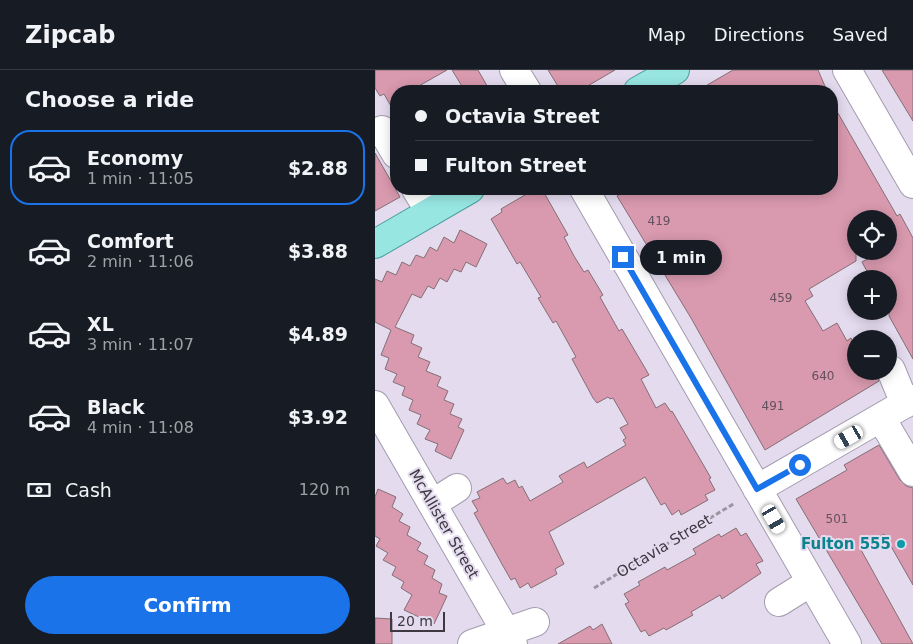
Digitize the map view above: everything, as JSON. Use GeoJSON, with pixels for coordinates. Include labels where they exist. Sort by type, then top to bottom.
{"type":"FeatureCollection","features":[{"type":"Feature","properties":{"kind":"main road"},"geometry":{"type":"LineString","coordinates":[[649,85],[675,70]]}},
{"type":"Feature","properties":{"kind":"main road"},"geometry":{"type":"LineString","coordinates":[[375,244],[460,195]]}},
{"type":"Feature","properties":{"kind":"street"},"geometry":{"type":"LineString","coordinates":[[514,70],[523,85]]}},
{"type":"Feature","properties":{"kind":"street"},"geometry":{"type":"LineString","coordinates":[[847,70],[909,167]]}},
{"type":"Feature","properties":{"kind":"street"},"geometry":{"type":"LineString","coordinates":[[382,130],[390,144]]}},
{"type":"Feature","properties":{"kind":"street"},"geometry":{"type":"LineString","coordinates":[[420,195],[430,212]]}},
{"type":"Feature","properties":{"kind":"street"},"geometry":{"type":"LineString","coordinates":[[587,195],[847,644]]}},
{"type":"Feature","properties":{"kind":"street"},"geometry":{"type":"LineString","coordinates":[[757,489],[909,402],[897,380]]}},
{"type":"Feature","properties":{"kind":"street","name":"McAllister Street"},"geometry":{"type":"LineString","coordinates":[[375,404],[510,638]]}},
{"type":"Feature","properties":{"kind":"street"},"geometry":{"type":"LineString","coordinates":[[881,418],[913,472]]}},
{"type":"Feature","properties":{"kind":"street"},"geometry":{"type":"LineString","coordinates":[[433,504],[457,488]]}},
{"type":"Feature","properties":{"kind":"street"},"geometry":{"type":"LineString","coordinates":[[779,602],[811,582]]}},
{"type":"Feature","properties":{"kind":"street"},"geometry":{"type":"LineString","coordinates":[[472,644],[510,638],[535,622]]}},
{"type":"Feature","properties":{"kind":"path","name":"Octavia Street"},"geometry":{"type":"LineString","coordinates":[[594,588],[735,503]]}},
{"type":"Feature","properties":{"kind":"building"},"geometry":{"type":"Polygon","coordinates":[[[375,70],[447,70],[421,85],[390,85],[390,104],[384,94],[380,96],[375,88],[375,70]]]}},
{"type":"Feature","properties":{"kind":"building"},"geometry":{"type":"Polygon","coordinates":[[[452,70],[478,70],[487,85],[461,85],[452,70]]]}},
{"type":"Feature","properties":{"kind":"building"},"geometry":{"type":"Polygon","coordinates":[[[548,70],[615,70],[589,85],[557,85],[548,70]]]}},
{"type":"Feature","properties":{"kind":"building"},"geometry":{"type":"Polygon","coordinates":[[[733,70],[818,70],[824,85],[707,85],[733,70]]]}},
{"type":"Feature","properties":{"kind":"building"},"geometry":{"type":"Polygon","coordinates":[[[882,70],[913,70],[913,121],[882,70]]]}},
{"type":"Feature","properties":{"kind":"building"},"geometry":{"type":"Polygon","coordinates":[[[838,113],[894,210],[847,210],[847,260],[856,261],[809,289],[813,296],[805,301],[823,331],[837,323],[847,341],[847,380],[879,381],[765,450],[691,318],[617,196],[838,195],[838,113]]]}},
{"type":"Feature","properties":{"kind":"building"},"geometry":{"type":"Polygon","coordinates":[[[375,153],[390,179],[390,195],[399,195],[400,197],[375,211],[375,153]]]}},
{"type":"Feature","properties":{"kind":"building"},"geometry":{"type":"Polygon","coordinates":[[[525,195],[545,195],[568,235],[564,237],[574,256],[584,272],[588,270],[603,295],[600,297],[619,331],[622,329],[649,375],[641,379],[656,408],[665,403],[672,411],[711,478],[709,479],[715,490],[705,495],[708,500],[681,515],[679,510],[672,515],[665,503],[661,505],[645,477],[549,532],[564,564],[555,569],[557,574],[531,588],[528,583],[520,588],[515,578],[511,580],[474,513],[478,511],[472,501],[480,498],[477,492],[503,478],[507,484],[515,480],[519,488],[522,486],[530,501],[563,482],[559,476],[584,462],[587,468],[626,445],[623,440],[626,438],[620,428],[628,424],[613,398],[610,399],[608,397],[597,403],[593,398],[572,359],[576,357],[556,321],[553,323],[538,298],[541,297],[520,262],[517,264],[491,219],[502,212],[501,209],[525,195]]]}},
{"type":"Feature","properties":{"kind":"building"},"geometry":{"type":"Polygon","coordinates":[[[900,214],[913,238],[913,359],[891,320],[897,320],[897,270],[866,270],[862,262],[865,260],[897,260],[897,216],[900,214]]]}},
{"type":"Feature","properties":{"kind":"building"},"geometry":{"type":"Polygon","coordinates":[[[460,230],[487,244],[476,267],[466,262],[461,272],[454,269],[447,282],[440,278],[434,289],[428,286],[421,298],[412,294],[395,327],[414,335],[411,343],[422,348],[418,357],[430,362],[426,371],[441,377],[437,386],[448,391],[444,400],[454,404],[450,414],[462,419],[458,427],[464,430],[451,459],[435,451],[438,444],[425,439],[430,430],[417,424],[421,415],[409,410],[413,400],[402,395],[405,387],[393,382],[397,374],[385,369],[389,358],[381,355],[391,330],[375,322],[375,279],[382,282],[387,271],[396,275],[402,262],[410,266],[416,255],[424,258],[430,247],[437,251],[444,237],[454,243],[460,230]]]}},
{"type":"Feature","properties":{"kind":"building"},"geometry":{"type":"Polygon","coordinates":[[[879,445],[900,480],[906,486],[913,488],[913,585],[884,534],[860,548],[913,644],[882,644],[796,499],[847,470],[844,465],[879,445]]]}},
{"type":"Feature","properties":{"kind":"building"},"geometry":{"type":"Polygon","coordinates":[[[378,489],[396,497],[392,507],[403,514],[399,521],[410,527],[407,535],[421,543],[417,550],[428,556],[424,564],[435,570],[432,578],[442,584],[439,593],[447,596],[434,624],[404,610],[412,595],[401,588],[404,582],[392,575],[396,567],[383,560],[388,553],[376,546],[380,539],[375,536],[375,497],[378,489]]]}},
{"type":"Feature","properties":{"kind":"building"},"geometry":{"type":"Polygon","coordinates":[[[736,528],[741,536],[746,533],[763,561],[756,564],[761,573],[722,599],[720,595],[691,612],[693,615],[666,630],[664,628],[649,636],[645,630],[641,632],[625,604],[629,602],[624,594],[640,585],[638,582],[665,567],[667,570],[696,554],[693,549],[719,534],[721,537],[736,528]]]}},
{"type":"Feature","properties":{"kind":"building"},"geometry":{"type":"Polygon","coordinates":[[[375,618],[392,619],[392,644],[375,644],[375,618]]]}},
{"type":"Feature","properties":{"kind":"building"},"geometry":{"type":"Polygon","coordinates":[[[602,624],[612,644],[558,644],[590,626],[593,630],[602,624]]]}},
{"type":"Feature","properties":{"kind":"place","name":"Fulton 555"},"geometry":{"type":"Point","coordinates":[901,544]}},
{"type":"Feature","properties":{"kind":"route"},"geometry":{"type":"LineString","coordinates":[[623,257],[757,489],[800,465]]}}]}
